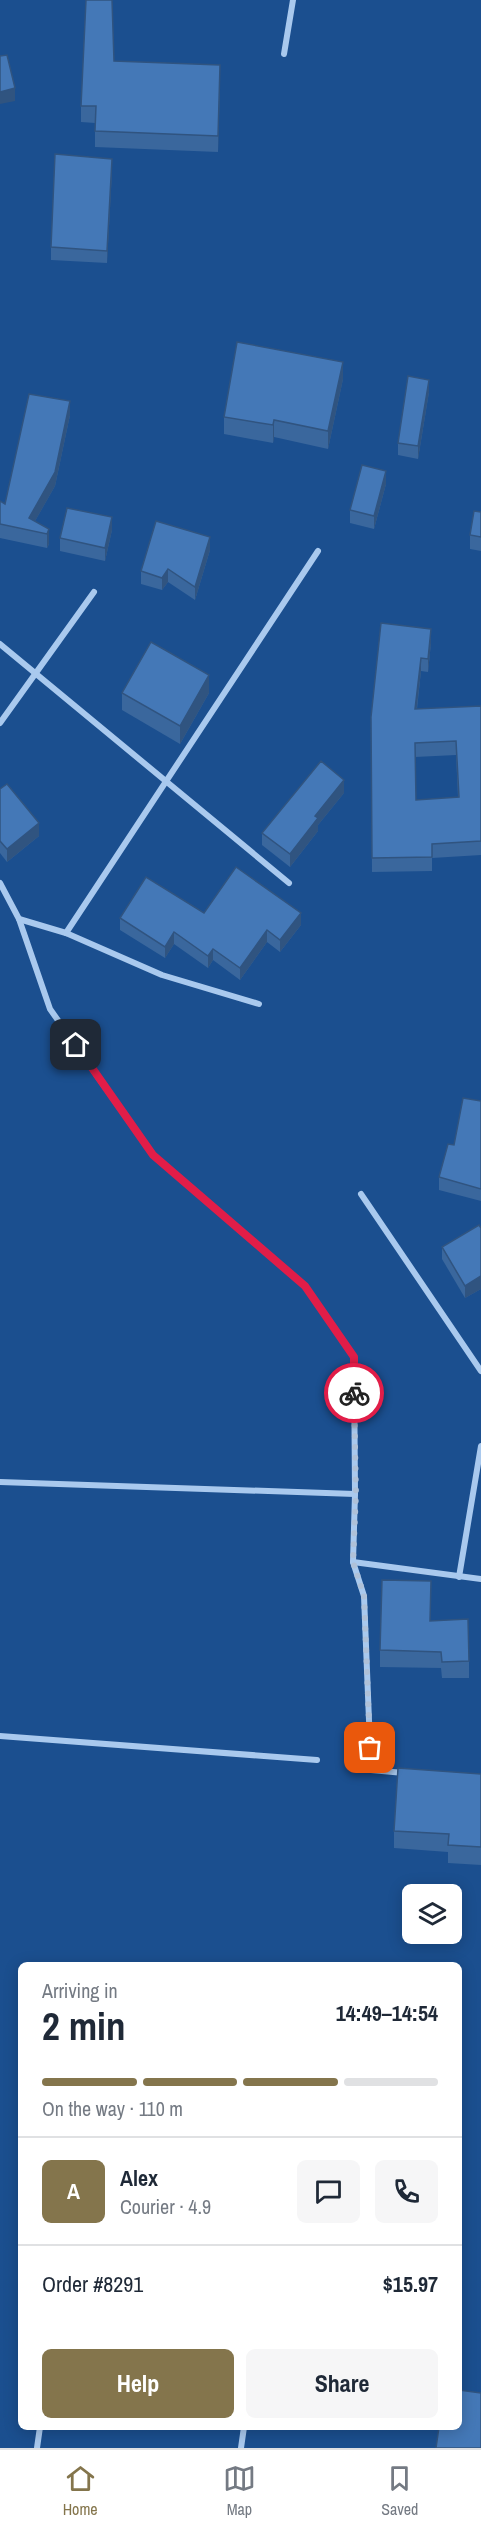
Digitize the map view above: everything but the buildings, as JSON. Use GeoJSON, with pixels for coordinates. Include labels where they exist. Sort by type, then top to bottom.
{"type":"FeatureCollection","features":[{"type":"Feature","properties":{"kind":"street"},"geometry":{"type":"LineString","coordinates":[[284,54],[293,0]]}},
{"type":"Feature","properties":{"kind":"street"},"geometry":{"type":"LineString","coordinates":[[66,933],[318,551]]}},
{"type":"Feature","properties":{"kind":"street"},"geometry":{"type":"LineString","coordinates":[[0,723],[94,592]]}},
{"type":"Feature","properties":{"kind":"street"},"geometry":{"type":"LineString","coordinates":[[0,644],[289,883]]}},
{"type":"Feature","properties":{"kind":"street"},"geometry":{"type":"LineString","coordinates":[[0,883],[19,919],[50,1009],[153,1155],[305,1286],[354,1357],[356,1494],[353,1562],[364,1596],[371,1770],[415,1774]]}},
{"type":"Feature","properties":{"kind":"street"},"geometry":{"type":"LineString","coordinates":[[19,919],[66,933],[162,975],[259,1004]]}},
{"type":"Feature","properties":{"kind":"street"},"geometry":{"type":"LineString","coordinates":[[361,1194],[481,1371]]}},
{"type":"Feature","properties":{"kind":"street"},"geometry":{"type":"LineString","coordinates":[[459,1576],[481,1446]]}},
{"type":"Feature","properties":{"kind":"street"},"geometry":{"type":"LineString","coordinates":[[0,1482],[356,1494]]}},
{"type":"Feature","properties":{"kind":"street"},"geometry":{"type":"LineString","coordinates":[[353,1562],[481,1579]]}},
{"type":"Feature","properties":{"kind":"street"},"geometry":{"type":"LineString","coordinates":[[0,1736],[317,1760]]}},
{"type":"Feature","properties":{"kind":"street"},"geometry":{"type":"LineString","coordinates":[[37,2448],[40,2430]]}},
{"type":"Feature","properties":{"kind":"street"},"geometry":{"type":"LineString","coordinates":[[241,2448],[244,2430]]}},
{"type":"Feature","properties":{"kind":"way so far"},"geometry":{"type":"LineString","coordinates":[[354,1393],[356,1494],[353,1562],[364,1596],[370,1748]]}},
{"type":"Feature","properties":{"kind":"route"},"geometry":{"type":"LineString","coordinates":[[76,1045],[153,1155],[305,1286],[354,1357],[354,1393]]}}]}
